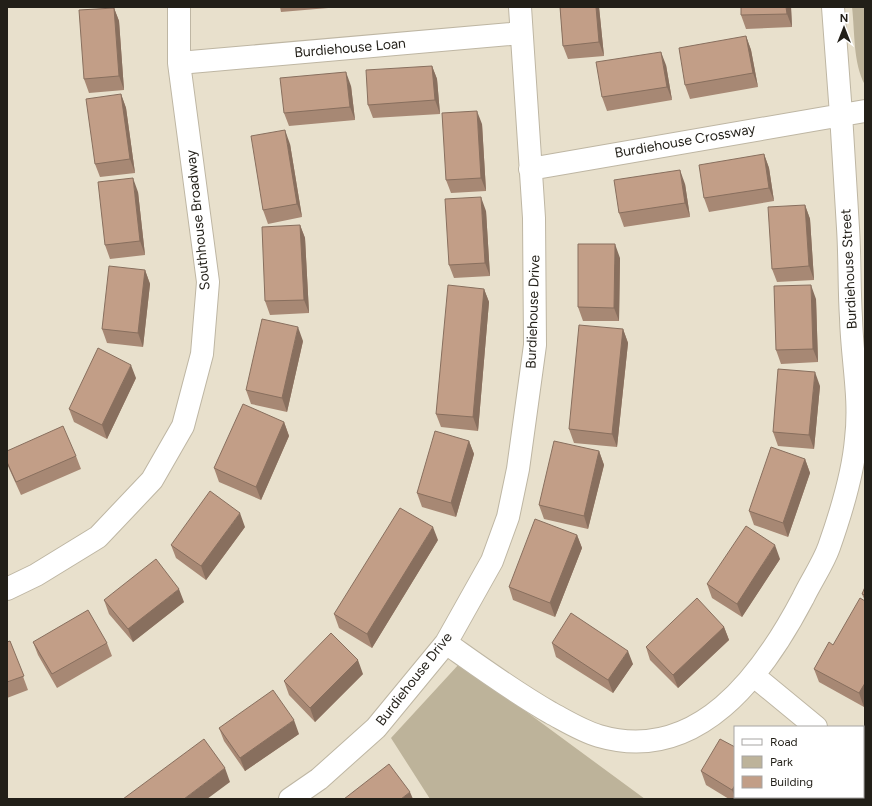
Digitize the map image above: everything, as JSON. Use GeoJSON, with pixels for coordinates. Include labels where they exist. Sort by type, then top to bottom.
{"type":"FeatureCollection","features":[{"type":"Feature","properties":{"kind":"street","name":"Southhouse Broadway"},"geometry":{"type":"LineString","coordinates":[[7,589],[36,575],[98,537],[152,480],[183,426],[202,354],[208,282],[179,63],[179,7]]}},
{"type":"Feature","properties":{"kind":"street","name":"Burdiehouse Drive"},"geometry":{"type":"LineString","coordinates":[[290,799],[319,779],[376,728],[446,643],[492,561],[508,517],[518,469],[535,345],[534,218],[520,7]]}},
{"type":"Feature","properties":{"kind":"street","name":"Burdiehouse Street"},"geometry":{"type":"LineString","coordinates":[[446,643],[519,694],[566,721],[598,736],[629,741],[654,741],[688,730],[710,717],[736,697],[754,676],[788,627],[829,548],[846,488],[856,440],[858,393],[851,321],[848,230],[833,7]]}},
{"type":"Feature","properties":{"kind":"street","name":"Burdiehouse Loan"},"geometry":{"type":"LineString","coordinates":[[179,63],[521,33]]}},
{"type":"Feature","properties":{"kind":"street","name":"Burdiehouse Crossway"},"geometry":{"type":"LineString","coordinates":[[530,169],[865,111]]}},
{"type":"Feature","properties":{"kind":"street"},"geometry":{"type":"LineString","coordinates":[[754,676],[815,726]]}},
{"type":"Feature","properties":{"kind":"green space"},"geometry":{"type":"Polygon","coordinates":[[[852,7],[865,7],[865,85],[856,57],[852,7]]]}},
{"type":"Feature","properties":{"kind":"green space"},"geometry":{"type":"Polygon","coordinates":[[[460,663],[645,799],[430,799],[391,738],[460,663]]]}},
{"type":"Feature","properties":{"kind":"building"},"geometry":{"type":"Polygon","coordinates":[[[560,7],[596,7],[599,42],[563,46],[560,7]]]}},
{"type":"Feature","properties":{"kind":"building"},"geometry":{"type":"Polygon","coordinates":[[[741,7],[786,7],[787,14],[741,15],[741,7]]]}},
{"type":"Feature","properties":{"kind":"building"},"geometry":{"type":"Polygon","coordinates":[[[114,8],[119,76],[84,79],[79,10],[114,8]]]}},
{"type":"Feature","properties":{"kind":"building"},"geometry":{"type":"Polygon","coordinates":[[[746,36],[753,73],[685,85],[679,48],[746,36]]]}},
{"type":"Feature","properties":{"kind":"building"},"geometry":{"type":"Polygon","coordinates":[[[661,52],[667,87],[602,97],[596,62],[661,52]]]}},
{"type":"Feature","properties":{"kind":"building"},"geometry":{"type":"Polygon","coordinates":[[[432,66],[435,100],[368,105],[366,70],[432,66]]]}},
{"type":"Feature","properties":{"kind":"building"},"geometry":{"type":"Polygon","coordinates":[[[346,72],[350,107],[284,113],[280,78],[346,72]]]}},
{"type":"Feature","properties":{"kind":"building"},"geometry":{"type":"Polygon","coordinates":[[[121,94],[130,159],[95,164],[86,99],[121,94]]]}},
{"type":"Feature","properties":{"kind":"building"},"geometry":{"type":"Polygon","coordinates":[[[477,111],[481,178],[446,180],[442,113],[477,111]]]}},
{"type":"Feature","properties":{"kind":"building"},"geometry":{"type":"Polygon","coordinates":[[[285,130],[297,204],[263,210],[251,136],[285,130]]]}},
{"type":"Feature","properties":{"kind":"building"},"geometry":{"type":"Polygon","coordinates":[[[764,154],[769,188],[704,198],[699,165],[764,154]]]}},
{"type":"Feature","properties":{"kind":"building"},"geometry":{"type":"Polygon","coordinates":[[[680,170],[685,203],[619,213],[614,180],[680,170]]]}},
{"type":"Feature","properties":{"kind":"building"},"geometry":{"type":"Polygon","coordinates":[[[133,178],[140,241],[105,245],[98,182],[133,178]]]}},
{"type":"Feature","properties":{"kind":"building"},"geometry":{"type":"Polygon","coordinates":[[[481,197],[485,263],[449,265],[445,199],[481,197]]]}},
{"type":"Feature","properties":{"kind":"building"},"geometry":{"type":"Polygon","coordinates":[[[805,205],[809,266],[772,269],[768,207],[805,205]]]}},
{"type":"Feature","properties":{"kind":"building"},"geometry":{"type":"Polygon","coordinates":[[[300,225],[304,300],[265,301],[262,227],[300,225]]]}},
{"type":"Feature","properties":{"kind":"building"},"geometry":{"type":"Polygon","coordinates":[[[578,244],[615,244],[614,308],[578,307],[578,244]]]}},
{"type":"Feature","properties":{"kind":"building"},"geometry":{"type":"Polygon","coordinates":[[[109,266],[145,270],[138,333],[102,329],[109,266]]]}},
{"type":"Feature","properties":{"kind":"building"},"geometry":{"type":"Polygon","coordinates":[[[448,285],[484,289],[473,417],[436,414],[448,285]]]}},
{"type":"Feature","properties":{"kind":"building"},"geometry":{"type":"Polygon","coordinates":[[[811,285],[813,349],[776,350],[774,286],[811,285]]]}},
{"type":"Feature","properties":{"kind":"building"},"geometry":{"type":"Polygon","coordinates":[[[262,319],[298,327],[282,398],[246,390],[262,319]]]}},
{"type":"Feature","properties":{"kind":"building"},"geometry":{"type":"Polygon","coordinates":[[[579,325],[623,329],[612,434],[569,429],[579,325]]]}},
{"type":"Feature","properties":{"kind":"building"},"geometry":{"type":"Polygon","coordinates":[[[98,348],[131,365],[102,425],[69,409],[98,348]]]}},
{"type":"Feature","properties":{"kind":"building"},"geometry":{"type":"Polygon","coordinates":[[[778,369],[815,372],[809,435],[773,432],[778,369]]]}},
{"type":"Feature","properties":{"kind":"building"},"geometry":{"type":"Polygon","coordinates":[[[243,404],[284,422],[256,487],[214,468],[243,404]]]}},
{"type":"Feature","properties":{"kind":"building"},"geometry":{"type":"Polygon","coordinates":[[[63,426],[76,456],[16,482],[7,462],[7,451],[63,426]]]}},
{"type":"Feature","properties":{"kind":"building"},"geometry":{"type":"Polygon","coordinates":[[[435,431],[469,441],[451,503],[417,493],[435,431]]]}},
{"type":"Feature","properties":{"kind":"building"},"geometry":{"type":"Polygon","coordinates":[[[554,441],[599,451],[584,516],[539,505],[554,441]]]}},
{"type":"Feature","properties":{"kind":"building"},"geometry":{"type":"Polygon","coordinates":[[[771,447],[805,459],[783,523],[749,511],[771,447]]]}},
{"type":"Feature","properties":{"kind":"building"},"geometry":{"type":"Polygon","coordinates":[[[210,491],[240,513],[201,566],[171,545],[210,491]]]}},
{"type":"Feature","properties":{"kind":"building"},"geometry":{"type":"Polygon","coordinates":[[[400,508],[433,527],[367,634],[334,614],[400,508]]]}},
{"type":"Feature","properties":{"kind":"building"},"geometry":{"type":"Polygon","coordinates":[[[535,519],[577,535],[550,603],[509,587],[535,519]]]}},
{"type":"Feature","properties":{"kind":"building"},"geometry":{"type":"Polygon","coordinates":[[[746,526],[775,545],[737,604],[707,584],[746,526]]]}},
{"type":"Feature","properties":{"kind":"building"},"geometry":{"type":"Polygon","coordinates":[[[156,559],[179,589],[128,629],[104,600],[156,559]]]}},
{"type":"Feature","properties":{"kind":"building"},"geometry":{"type":"Polygon","coordinates":[[[865,587],[865,595],[862,594],[865,587]]]}},
{"type":"Feature","properties":{"kind":"building"},"geometry":{"type":"Polygon","coordinates":[[[697,598],[724,627],[673,675],[646,647],[697,598]]]}},
{"type":"Feature","properties":{"kind":"building"},"geometry":{"type":"Polygon","coordinates":[[[860,598],[865,601],[865,683],[859,693],[814,669],[829,642],[833,645],[860,598]]]}},
{"type":"Feature","properties":{"kind":"building"},"geometry":{"type":"Polygon","coordinates":[[[88,610],[107,643],[52,674],[33,642],[88,610]]]}},
{"type":"Feature","properties":{"kind":"building"},"geometry":{"type":"Polygon","coordinates":[[[571,613],[628,651],[608,680],[552,643],[571,613]]]}},
{"type":"Feature","properties":{"kind":"building"},"geometry":{"type":"Polygon","coordinates":[[[331,633],[358,660],[310,708],[284,681],[331,633]]]}},
{"type":"Feature","properties":{"kind":"building"},"geometry":{"type":"Polygon","coordinates":[[[10,641],[24,676],[7,682],[7,642],[10,641]]]}},
{"type":"Feature","properties":{"kind":"building"},"geometry":{"type":"Polygon","coordinates":[[[273,690],[294,720],[240,758],[219,728],[273,690]]]}},
{"type":"Feature","properties":{"kind":"building"},"geometry":{"type":"Polygon","coordinates":[[[204,739],[225,768],[184,799],[123,799],[204,739]]]}},
{"type":"Feature","properties":{"kind":"building"},"geometry":{"type":"Polygon","coordinates":[[[720,739],[734,746],[734,787],[732,790],[701,771],[720,739]]]}},
{"type":"Feature","properties":{"kind":"building"},"geometry":{"type":"Polygon","coordinates":[[[389,764],[410,792],[401,799],[344,799],[389,764]]]}},
{"type":"Feature","properties":{"kind":"building"},"geometry":{"type":"Polygon","coordinates":[[[864,787],[865,788],[865,799],[770,798],[864,798],[864,787]]]}}]}
